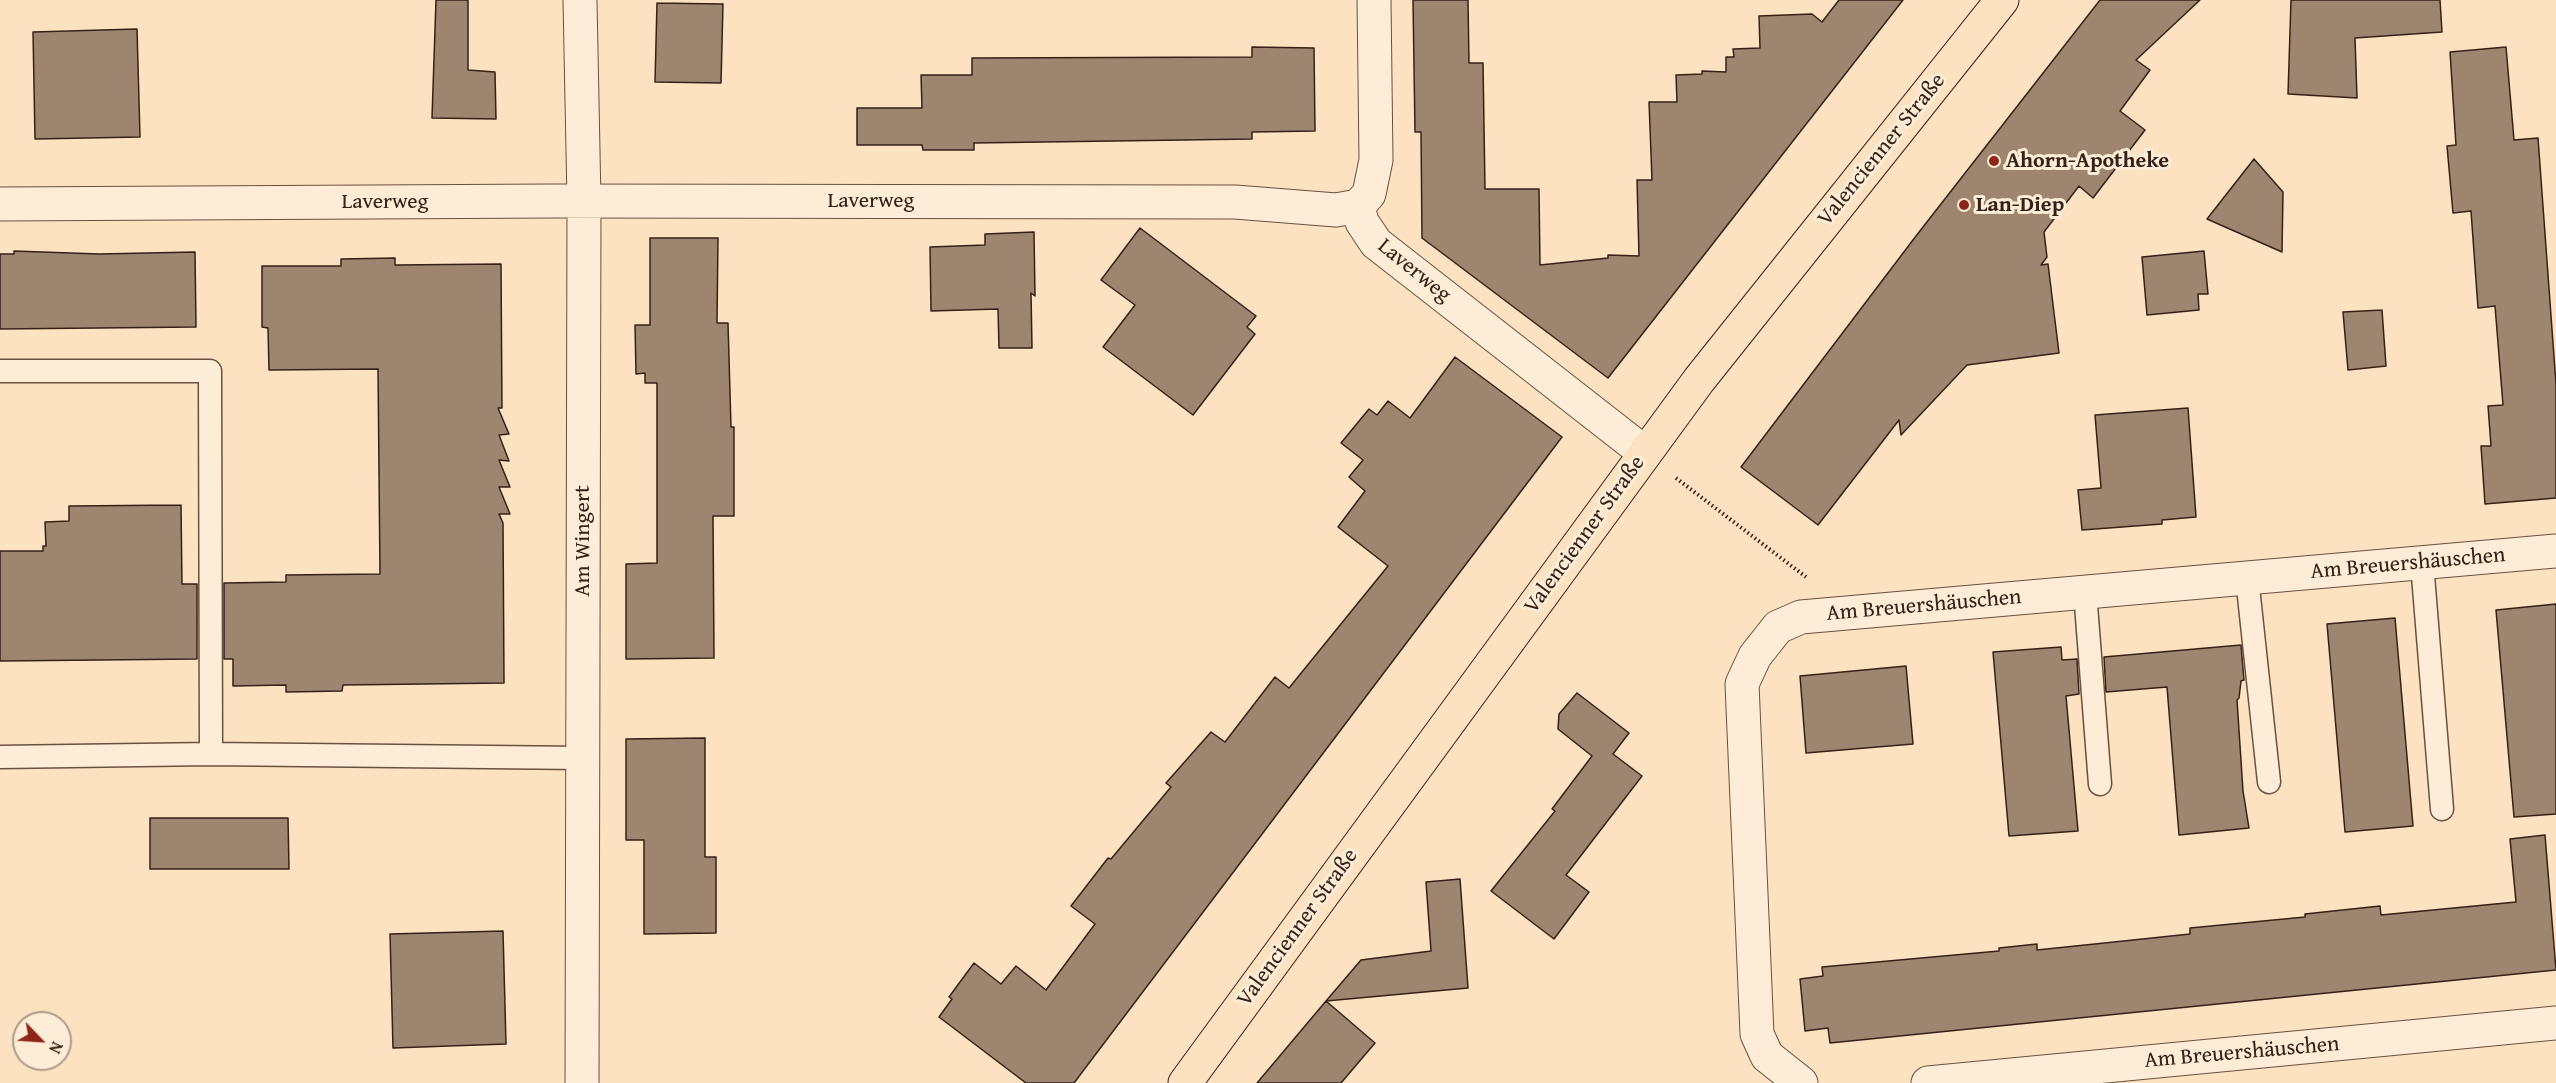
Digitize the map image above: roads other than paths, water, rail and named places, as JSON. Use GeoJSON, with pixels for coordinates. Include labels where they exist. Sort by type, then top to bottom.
{"type":"FeatureCollection","features":[{"type":"Feature","properties":{"kind":"main road","name":"Valencienner Straße"},"geometry":{"type":"LineString","coordinates":[[1185,1083],[1645,453],[1732,339],[2002,0]]}},
{"type":"Feature","properties":{"kind":"street","name":"Am Wingert"},"geometry":{"type":"LineString","coordinates":[[580,0],[584,201],[582,1083]]}},
{"type":"Feature","properties":{"kind":"street"},"geometry":{"type":"LineString","coordinates":[[1358,206],[1369,194],[1376,160],[1374,0]]}},
{"type":"Feature","properties":{"kind":"street","name":"Laverweg"},"geometry":{"type":"LineString","coordinates":[[0,204],[584,201],[1235,202],[1336,210],[1358,206],[1362,222],[1376,243],[1645,453]]}},
{"type":"Feature","properties":{"kind":"street","name":"Am Breuershäuschen"},"geometry":{"type":"LineString","coordinates":[[1800,1083],[1767,1056],[1757,1034],[1742,684],[1755,656],[1778,627],[1801,617],[2556,551]]}},
{"type":"Feature","properties":{"kind":"street","name":"Am Breuershäuschen"},"geometry":{"type":"LineString","coordinates":[[1928,1083],[2556,1023]]}},
{"type":"Feature","properties":{"kind":"lane"},"geometry":{"type":"LineString","coordinates":[[0,371],[210,371],[211,754]]}},
{"type":"Feature","properties":{"kind":"lane"},"geometry":{"type":"LineString","coordinates":[[2422,563],[2442,809]]}},
{"type":"Feature","properties":{"kind":"lane"},"geometry":{"type":"LineString","coordinates":[[2247,578],[2269,783]]}},
{"type":"Feature","properties":{"kind":"lane"},"geometry":{"type":"LineString","coordinates":[[2085,592],[2100,784]]}},
{"type":"Feature","properties":{"kind":"lane"},"geometry":{"type":"LineString","coordinates":[[0,757],[211,754],[582,758]]}},
{"type":"Feature","properties":{"kind":"place","name":"Ahorn-Apotheke"},"geometry":{"type":"Point","coordinates":[1994,161]}},
{"type":"Feature","properties":{"kind":"place","name":"Lan-Diep"},"geometry":{"type":"Point","coordinates":[1964,205]}}]}
